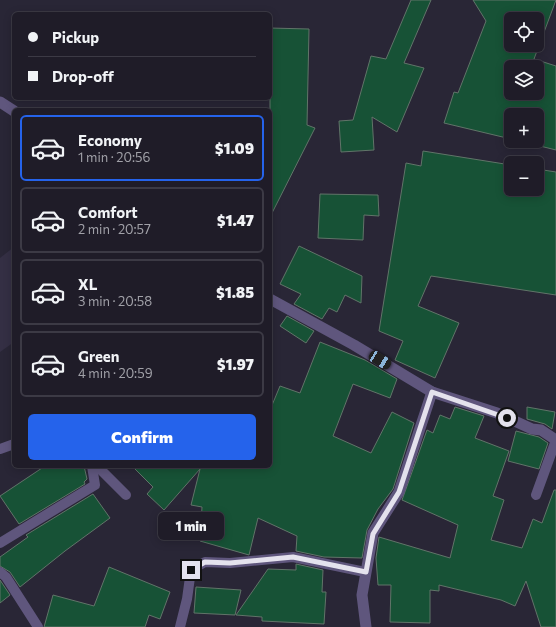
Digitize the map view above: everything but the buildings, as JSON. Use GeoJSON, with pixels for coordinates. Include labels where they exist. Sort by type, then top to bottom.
{"type":"FeatureCollection","features":[{"type":"Feature","properties":{"kind":"street"},"geometry":{"type":"LineString","coordinates":[[0,102],[12,110]]}},
{"type":"Feature","properties":{"kind":"street"},"geometry":{"type":"LineString","coordinates":[[272,300],[354,345],[432,392],[497,413],[532,429],[541,430],[556,440]]}},
{"type":"Feature","properties":{"kind":"street"},"geometry":{"type":"LineString","coordinates":[[366,627],[362,595],[373,534],[399,492],[432,392]]}},
{"type":"Feature","properties":{"kind":"lane"},"geometry":{"type":"LineString","coordinates":[[536,495],[556,440]]}},
{"type":"Feature","properties":{"kind":"lane"},"geometry":{"type":"LineString","coordinates":[[0,449],[12,445]]}},
{"type":"Feature","properties":{"kind":"lane"},"geometry":{"type":"LineString","coordinates":[[0,543],[95,485],[92,468]]}},
{"type":"Feature","properties":{"kind":"lane"},"geometry":{"type":"LineString","coordinates":[[100,468],[126,495]]}},
{"type":"Feature","properties":{"kind":"lane"},"geometry":{"type":"LineString","coordinates":[[180,627],[187,599],[191,570],[205,562],[230,563],[293,557],[366,572]]}},
{"type":"Feature","properties":{"kind":"lane"},"geometry":{"type":"LineString","coordinates":[[0,572],[6,577],[38,627]]}},
{"type":"Feature","properties":{"kind":"shaded area"},"geometry":{"type":"Polygon","coordinates":[[[12,249],[12,343],[0,352],[0,258],[12,249]]]}},
{"type":"Feature","properties":{"kind":"route"},"geometry":{"type":"LineString","coordinates":[[191,570],[205,562],[230,563],[293,557],[366,572],[373,534],[399,492],[432,392],[497,413],[507,418]]}}]}
